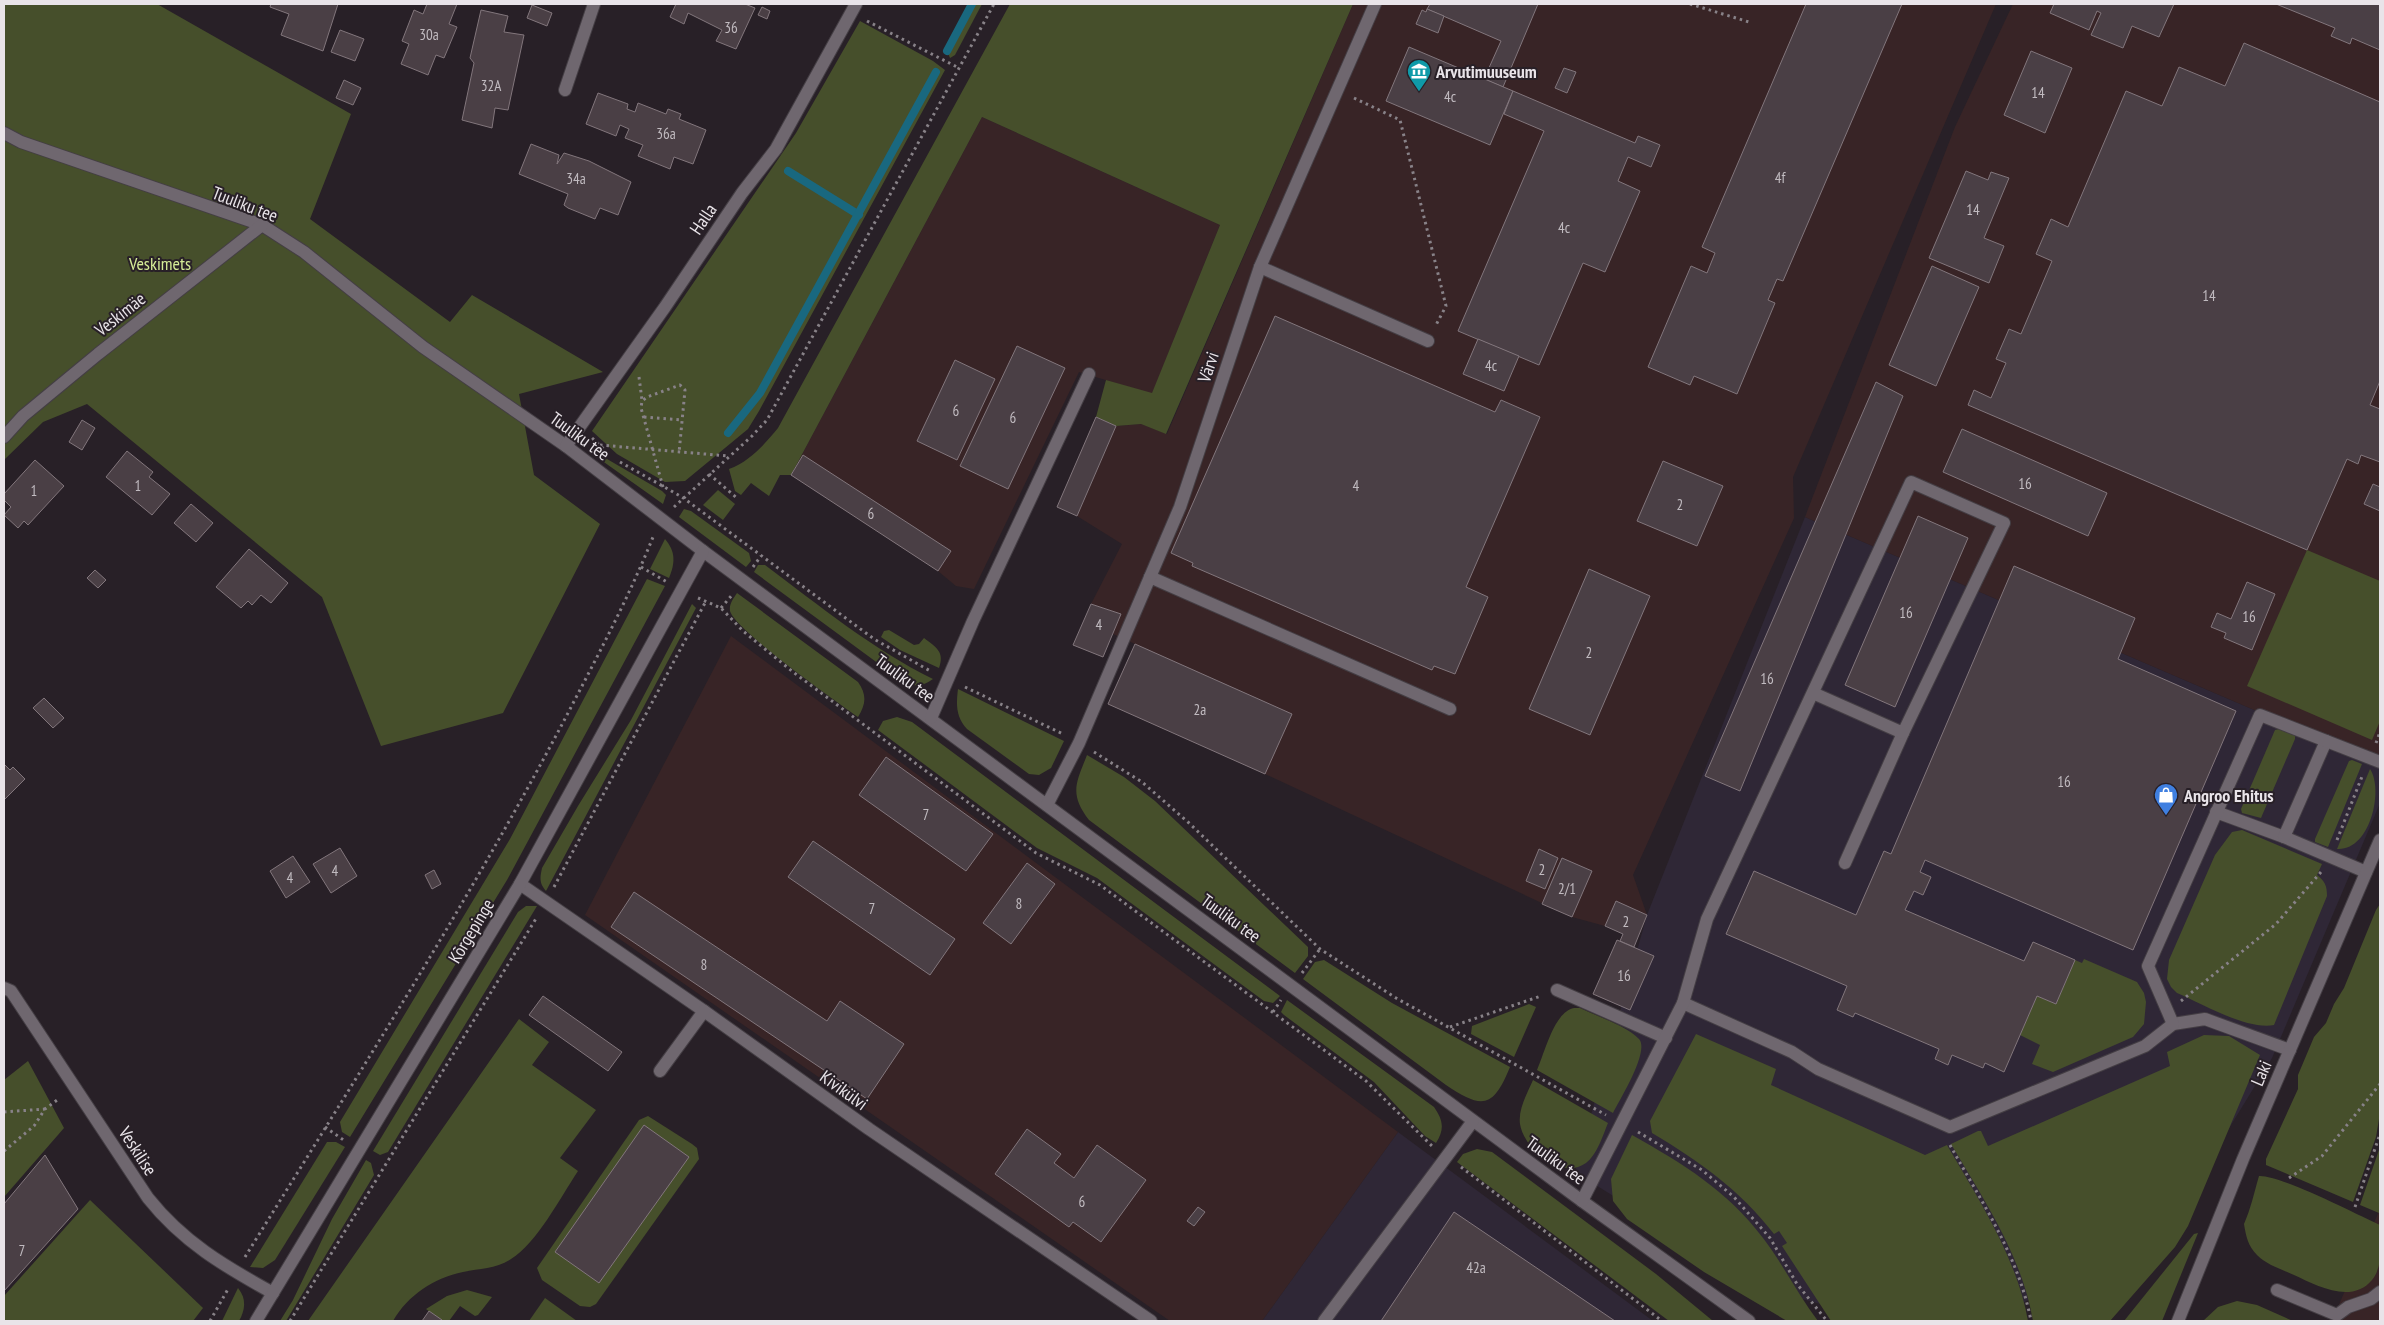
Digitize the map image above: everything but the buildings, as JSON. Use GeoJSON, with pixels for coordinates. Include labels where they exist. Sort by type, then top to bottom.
{"type":"FeatureCollection","features":[{"type":"Feature","properties":{"kind":"street"},"geometry":{"type":"LineString","coordinates":[[565,90],[594,4]]}},
{"type":"Feature","properties":{"kind":"street","name":"Värvi"},"geometry":{"type":"LineString","coordinates":[[1047,805],[1084,746],[1150,577],[1180,507],[1260,267],[1375,4]]}},
{"type":"Feature","properties":{"kind":"street","name":"Halla"},"geometry":{"type":"LineString","coordinates":[[566,446],[742,193],[776,149],[853,8]]}},
{"type":"Feature","properties":{"kind":"street","name":"Tuuliku tee"},"geometry":{"type":"LineString","coordinates":[[4,133],[47,152],[262,225],[304,252],[423,347],[566,446],[703,552],[931,718],[1582,1201],[1748,1321]]}},
{"type":"Feature","properties":{"kind":"street","name":"Veskimäe"},"geometry":{"type":"LineString","coordinates":[[4,437],[23,416],[98,354],[262,225]]}},
{"type":"Feature","properties":{"kind":"street"},"geometry":{"type":"LineString","coordinates":[[1260,267],[1428,342]]}},
{"type":"Feature","properties":{"kind":"street"},"geometry":{"type":"LineString","coordinates":[[931,718],[969,628],[1089,374]]}},
{"type":"Feature","properties":{"kind":"street"},"geometry":{"type":"LineString","coordinates":[[1582,1201],[1683,1003],[1707,919],[1911,482],[2004,523],[1903,733],[1845,863]]}},
{"type":"Feature","properties":{"kind":"street","name":"Kõrgepinge"},"geometry":{"type":"LineString","coordinates":[[256,1321],[520,884],[703,552]]}},
{"type":"Feature","properties":{"kind":"street"},"geometry":{"type":"LineString","coordinates":[[1150,577],[1450,708]]}},
{"type":"Feature","properties":{"kind":"street"},"geometry":{"type":"LineString","coordinates":[[1812,693],[1903,733]]}},
{"type":"Feature","properties":{"kind":"street"},"geometry":{"type":"LineString","coordinates":[[2173,1024],[2148,966],[2260,715],[2375,760]]}},
{"type":"Feature","properties":{"kind":"street"},"geometry":{"type":"LineString","coordinates":[[2284,837],[2326,741]]}},
{"type":"Feature","properties":{"kind":"street"},"geometry":{"type":"LineString","coordinates":[[2216,812],[2284,837],[2330,857],[2373,866]]}},
{"type":"Feature","properties":{"kind":"street","name":"Laki"},"geometry":{"type":"LineString","coordinates":[[2178,1321],[2290,1050],[2373,866],[2380,840]]}},
{"type":"Feature","properties":{"kind":"street","name":"Kivikülvi"},"geometry":{"type":"LineString","coordinates":[[520,884],[704,1011],[869,1129],[1151,1321]]}},
{"type":"Feature","properties":{"kind":"street","name":"Veskilise"},"geometry":{"type":"LineString","coordinates":[[7,990],[148,1198],[168,1223],[196,1246],[236,1273],[273,1293]]}},
{"type":"Feature","properties":{"kind":"street"},"geometry":{"type":"LineString","coordinates":[[1557,990],[1666,1038]]}},
{"type":"Feature","properties":{"kind":"street"},"geometry":{"type":"LineString","coordinates":[[1683,1003],[1792,1052],[1818,1069],[1950,1127],[2145,1046],[2173,1024],[2205,1019],[2290,1050]]}},
{"type":"Feature","properties":{"kind":"street"},"geometry":{"type":"LineString","coordinates":[[660,1071],[704,1011]]}},
{"type":"Feature","properties":{"kind":"street"},"geometry":{"type":"LineString","coordinates":[[1324,1321],[1473,1120]]}},
{"type":"Feature","properties":{"kind":"street"},"geometry":{"type":"LineString","coordinates":[[2277,1290],[2337,1315],[2348,1307],[2371,1299],[2380,1292]]}},
{"type":"Feature","properties":{"kind":"path"},"geometry":{"type":"LineString","coordinates":[[671,509],[767,420],[994,4]]}},
{"type":"Feature","properties":{"kind":"path"},"geometry":{"type":"LineString","coordinates":[[1690,4],[1750,22]]}},
{"type":"Feature","properties":{"kind":"path"},"geometry":{"type":"LineString","coordinates":[[853,8],[959,68]]}},
{"type":"Feature","properties":{"kind":"path"},"geometry":{"type":"LineString","coordinates":[[1338,89],[1400,120],[1446,306],[1428,342]]}},
{"type":"Feature","properties":{"kind":"path"},"geometry":{"type":"LineString","coordinates":[[663,487],[652,450],[642,401],[647,397],[680,385],[685,390],[679,453]]}},
{"type":"Feature","properties":{"kind":"path"},"geometry":{"type":"LineString","coordinates":[[644,417],[682,420]]}},
{"type":"Feature","properties":{"kind":"path"},"geometry":{"type":"LineString","coordinates":[[580,426],[607,452]]}},
{"type":"Feature","properties":{"kind":"path"},"geometry":{"type":"LineString","coordinates":[[600,445],[729,456]]}},
{"type":"Feature","properties":{"kind":"path"},"geometry":{"type":"LineString","coordinates":[[614,458],[682,497],[874,639],[902,657],[936,674]]}},
{"type":"Feature","properties":{"kind":"path"},"geometry":{"type":"LineString","coordinates":[[709,474],[738,499]]}},
{"type":"Feature","properties":{"kind":"path"},"geometry":{"type":"LineString","coordinates":[[210,1321],[236,1273],[460,908],[545,756],[641,567],[655,532]]}},
{"type":"Feature","properties":{"kind":"path"},"geometry":{"type":"LineString","coordinates":[[751,570],[761,556]]}},
{"type":"Feature","properties":{"kind":"path"},"geometry":{"type":"LineString","coordinates":[[641,567],[666,582]]}},
{"type":"Feature","properties":{"kind":"path"},"geometry":{"type":"LineString","coordinates":[[721,608],[735,590]]}},
{"type":"Feature","properties":{"kind":"path"},"geometry":{"type":"LineString","coordinates":[[698,598],[721,608],[743,631],[793,672],[1036,853],[1100,885],[1366,1081],[1426,1141],[1662,1321]]}},
{"type":"Feature","properties":{"kind":"path"},"geometry":{"type":"LineString","coordinates":[[290,1321],[546,902],[706,601]]}},
{"type":"Feature","properties":{"kind":"path"},"geometry":{"type":"LineString","coordinates":[[961,686],[1065,736]]}},
{"type":"Feature","properties":{"kind":"path"},"geometry":{"type":"LineString","coordinates":[[2168,1011],[2276,924],[2314,877],[2326,868],[2375,760],[2380,732]]}},
{"type":"Feature","properties":{"kind":"path"},"geometry":{"type":"LineString","coordinates":[[1084,746],[1142,782],[1320,949],[1396,998],[1611,1118]]}},
{"type":"Feature","properties":{"kind":"path"},"geometry":{"type":"LineString","coordinates":[[1299,977],[1320,949]]}},
{"type":"Feature","properties":{"kind":"path"},"geometry":{"type":"LineString","coordinates":[[1449,1027],[1557,990]]}},
{"type":"Feature","properties":{"kind":"path"},"geometry":{"type":"LineString","coordinates":[[1272,1012],[1283,997]]}},
{"type":"Feature","properties":{"kind":"path"},"geometry":{"type":"LineString","coordinates":[[2289,1178],[2322,1156],[2380,1084]]}},
{"type":"Feature","properties":{"kind":"path"},"geometry":{"type":"LineString","coordinates":[[4,1112],[45,1109],[34,1126],[4,1151]]}},
{"type":"Feature","properties":{"kind":"path"},"geometry":{"type":"LineString","coordinates":[[325,1127],[348,1143]]}},
{"type":"Feature","properties":{"kind":"path"},"geometry":{"type":"LineString","coordinates":[[1950,1127],[1949,1144],[2012,1260],[2028,1305],[2031,1321]]}},
{"type":"Feature","properties":{"kind":"path"},"geometry":{"type":"LineString","coordinates":[[1634,1131],[1702,1170],[1734,1197],[1770,1238],[1797,1284],[1827,1321]]}},
{"type":"Feature","properties":{"kind":"path"},"geometry":{"type":"LineString","coordinates":[[2355,1207],[2380,1134]]}},
{"type":"Feature","properties":{"kind":"path"},"geometry":{"type":"LineString","coordinates":[[378,1160],[385,1165]]}},
{"type":"Feature","properties":{"kind":"shaded area"},"geometry":{"type":"Polygon","coordinates":[[[1353,4],[1996,4],[1793,477],[1794,518],[1633,875],[1647,915],[1616,901],[1605,926],[1572,917],[1265,774],[1108,704],[1135,644],[1113,634],[1120,614],[1091,604],[1122,544],[1077,516],[1116,426],[1141,424],[1167,434],[1353,4]]]}},
{"type":"Feature","properties":{"kind":"shaded area"},"geometry":{"type":"Polygon","coordinates":[[[2013,4],[2380,4],[2380,764],[1805,517],[1955,127],[2013,4]]]}},
{"type":"Feature","properties":{"kind":"shaded area"},"geometry":{"type":"Polygon","coordinates":[[[982,117],[1220,225],[1152,394],[1079,372],[974,589],[956,586],[938,571],[791,475],[982,117]]]}},
{"type":"Feature","properties":{"kind":"shaded area"},"geometry":{"type":"Polygon","coordinates":[[[1805,517],[2380,764],[2380,803],[2272,1058],[2209,1161],[2114,1254],[2019,1305],[1863,1315],[1779,1293],[1719,1262],[1575,1172],[1647,915],[1805,517]]]}},
{"type":"Feature","properties":{"kind":"shaded area"},"geometry":{"type":"Polygon","coordinates":[[[731,636],[1398,1132],[1262,1321],[1170,1321],[585,915],[731,636]]]}},
{"type":"Feature","properties":{"kind":"shaded area"},"geometry":{"type":"Polygon","coordinates":[[[1398,1132],[1653,1321],[1262,1321],[1398,1132]]]}},
{"type":"Feature","properties":{"kind":"shaded area"},"geometry":{"type":"Polygon","coordinates":[[[2380,1209],[2380,1321],[2332,1321],[2380,1209]]]}},
{"type":"Feature","properties":{"kind":"green space","name":"Veskimets"},"geometry":{"type":"Polygon","coordinates":[[[4,4],[157,4],[351,114],[310,219],[450,322],[472,295],[603,372],[519,394],[534,475],[600,524],[503,713],[381,746],[322,597],[87,404],[43,422],[4,460],[4,4]]]}},
{"type":"Feature","properties":{"kind":"green space"},"geometry":{"type":"Polygon","coordinates":[[[972,4],[982,4],[955,55],[950,58],[947,51],[972,4]]]}},
{"type":"Feature","properties":{"kind":"green space"},"geometry":{"type":"Polygon","coordinates":[[[1010,4],[1353,4],[1166,434],[1141,424],[1116,426],[1096,417],[1106,380],[1152,393],[1220,225],[982,117],[791,475],[780,475],[769,496],[751,483],[741,495],[735,491],[729,469],[750,457],[778,428],[1010,4]]]}},
{"type":"Feature","properties":{"kind":"green space"},"geometry":{"type":"Polygon","coordinates":[[[860,21],[933,61],[945,70],[748,429],[685,481],[665,482],[617,454],[592,431],[796,133],[860,21]]]}},
{"type":"Feature","properties":{"kind":"green space"},"geometry":{"type":"Polygon","coordinates":[[[591,443],[607,459],[662,491],[666,495],[663,504],[601,460],[596,455],[591,443]]]}},
{"type":"Feature","properties":{"kind":"green space"},"geometry":{"type":"Polygon","coordinates":[[[718,490],[735,504],[723,520],[703,505],[718,490]]]}},
{"type":"Feature","properties":{"kind":"green space"},"geometry":{"type":"Polygon","coordinates":[[[684,509],[691,511],[749,553],[751,561],[746,567],[679,517],[684,509]]]}},
{"type":"Feature","properties":{"kind":"green space"},"geometry":{"type":"Polygon","coordinates":[[[665,539],[673,553],[669,578],[650,569],[665,539]]]}},
{"type":"Feature","properties":{"kind":"green space"},"geometry":{"type":"Polygon","coordinates":[[[2307,550],[2380,581],[2380,721],[2372,740],[2247,686],[2307,550]]]}},
{"type":"Feature","properties":{"kind":"green space"},"geometry":{"type":"Polygon","coordinates":[[[758,565],[765,565],[868,641],[933,679],[924,684],[912,685],[898,678],[754,572],[758,565]]]}},
{"type":"Feature","properties":{"kind":"green space"},"geometry":{"type":"Polygon","coordinates":[[[647,579],[665,586],[507,880],[350,1137],[342,1132],[340,1122],[510,839],[647,579]]]}},
{"type":"Feature","properties":{"kind":"green space"},"geometry":{"type":"Polygon","coordinates":[[[737,593],[858,682],[863,691],[864,700],[863,708],[858,717],[788,666],[736,620],[730,608],[737,593]]]}},
{"type":"Feature","properties":{"kind":"green space"},"geometry":{"type":"Polygon","coordinates":[[[692,604],[696,608],[546,891],[541,880],[542,868],[631,720],[692,604]]]}},
{"type":"Feature","properties":{"kind":"green space"},"geometry":{"type":"Polygon","coordinates":[[[889,630],[914,645],[919,644],[924,638],[936,647],[941,658],[939,668],[900,650],[881,637],[884,631],[889,630]]]}},
{"type":"Feature","properties":{"kind":"green space"},"geometry":{"type":"Polygon","coordinates":[[[958,689],[1064,741],[1051,768],[1039,775],[1029,774],[967,729],[961,720],[958,710],[958,689]]]}},
{"type":"Feature","properties":{"kind":"green space"},"geometry":{"type":"Polygon","coordinates":[[[897,717],[912,722],[1280,996],[1273,1003],[1264,1001],[1097,878],[1037,848],[878,730],[883,721],[897,717]]]}},
{"type":"Feature","properties":{"kind":"green space"},"geometry":{"type":"Polygon","coordinates":[[[2279,729],[2295,735],[2295,739],[2261,818],[2242,813],[2241,809],[2275,730],[2279,729]]]}},
{"type":"Feature","properties":{"kind":"green space"},"geometry":{"type":"Polygon","coordinates":[[[1087,755],[1124,777],[1155,801],[1308,947],[1308,956],[1295,973],[1089,820],[1079,803],[1076,788],[1087,755]]]}},
{"type":"Feature","properties":{"kind":"green space"},"geometry":{"type":"Polygon","coordinates":[[[2352,760],[2362,764],[2328,847],[2315,842],[2315,839],[2349,761],[2352,760]]]}},
{"type":"Feature","properties":{"kind":"green space"},"geometry":{"type":"Polygon","coordinates":[[[2370,769],[2374,779],[2375,791],[2371,818],[2366,830],[2358,840],[2348,847],[2337,849],[2370,769]]]}},
{"type":"Feature","properties":{"kind":"green space"},"geometry":{"type":"Polygon","coordinates":[[[2242,830],[2322,864],[2317,875],[2324,882],[2327,889],[2327,896],[2274,1025],[2251,1024],[2225,1015],[2177,993],[2167,979],[2169,960],[2215,855],[2232,832],[2242,830]]]}},
{"type":"Feature","properties":{"kind":"green space"},"geometry":{"type":"Polygon","coordinates":[[[2380,904],[2380,1113],[2376,1137],[2353,1202],[2266,1165],[2266,1159],[2298,1089],[2298,1075],[2314,1037],[2326,1023],[2334,1004],[2344,988],[2380,904]]]}},
{"type":"Feature","properties":{"kind":"green space"},"geometry":{"type":"Polygon","coordinates":[[[526,906],[537,906],[388,1152],[380,1155],[373,1151],[518,912],[526,906]]]}},
{"type":"Feature","properties":{"kind":"green space"},"geometry":{"type":"Polygon","coordinates":[[[2084,959],[2137,982],[2144,993],[2146,1002],[2144,1024],[2133,1037],[2053,1072],[2032,1064],[2040,1045],[2020,1035],[2037,996],[2056,1004],[2075,960],[2082,963],[2084,959]]]}},
{"type":"Feature","properties":{"kind":"green space"},"geometry":{"type":"Polygon","coordinates":[[[1324,960],[1392,1003],[1510,1067],[1498,1091],[1485,1101],[1478,1101],[1458,1093],[1303,979],[1315,962],[1324,960]]]}},
{"type":"Feature","properties":{"kind":"green space"},"geometry":{"type":"Polygon","coordinates":[[[1287,1000],[1434,1107],[1442,1125],[1441,1133],[1436,1143],[1425,1136],[1374,1082],[1284,1015],[1281,1012],[1287,1000]]]}},
{"type":"Feature","properties":{"kind":"green space"},"geometry":{"type":"Polygon","coordinates":[[[1529,1004],[1536,1007],[1514,1057],[1471,1034],[1472,1026],[1529,1004]]]}},
{"type":"Feature","properties":{"kind":"green space"},"geometry":{"type":"Polygon","coordinates":[[[1580,1008],[1611,1022],[1634,1034],[1639,1039],[1641,1054],[1627,1087],[1613,1113],[1537,1070],[1556,1025],[1567,1011],[1580,1008]]]}},
{"type":"Feature","properties":{"kind":"green space"},"geometry":{"type":"Polygon","coordinates":[[[519,1019],[549,1042],[532,1065],[596,1110],[560,1158],[578,1171],[548,1219],[521,1252],[511,1259],[494,1266],[452,1275],[432,1283],[406,1303],[393,1321],[308,1321],[519,1019]]]}},
{"type":"Feature","properties":{"kind":"green space"},"geometry":{"type":"Polygon","coordinates":[[[1696,1034],[1776,1069],[1771,1085],[1925,1155],[1947,1145],[1984,1208],[2006,1252],[2023,1298],[2028,1321],[1831,1321],[1782,1246],[1787,1243],[1779,1231],[1774,1234],[1761,1218],[1718,1177],[1652,1133],[1650,1121],[1696,1034]]]}},
{"type":"Feature","properties":{"kind":"green space"},"geometry":{"type":"Polygon","coordinates":[[[2204,1035],[2229,1036],[2260,1055],[2188,1226],[2175,1247],[2110,1321],[2033,1321],[2028,1297],[2011,1251],[1989,1207],[1951,1144],[1981,1131],[1988,1146],[2170,1066],[2167,1052],[2204,1035]]]}},
{"type":"Feature","properties":{"kind":"green space"},"geometry":{"type":"Polygon","coordinates":[[[28,1061],[64,1128],[4,1197],[4,1080],[28,1061]]]}},
{"type":"Feature","properties":{"kind":"green space"},"geometry":{"type":"Polygon","coordinates":[[[1533,1080],[1608,1123],[1596,1150],[1586,1163],[1576,1168],[1555,1165],[1545,1160],[1528,1143],[1520,1124],[1520,1113],[1533,1080]]]}},
{"type":"Feature","properties":{"kind":"green space"},"geometry":{"type":"Polygon","coordinates":[[[648,1116],[697,1148],[699,1159],[596,1304],[590,1307],[580,1306],[542,1280],[537,1268],[639,1120],[648,1116]]]}},
{"type":"Feature","properties":{"kind":"green space"},"geometry":{"type":"Polygon","coordinates":[[[1632,1135],[1669,1156],[1703,1179],[1735,1206],[1763,1238],[1818,1321],[1787,1321],[1704,1272],[1627,1219],[1613,1201],[1611,1179],[1632,1135]]]}},
{"type":"Feature","properties":{"kind":"green space"},"geometry":{"type":"Polygon","coordinates":[[[327,1142],[336,1142],[345,1147],[275,1260],[263,1268],[250,1267],[327,1142]]]}},
{"type":"Feature","properties":{"kind":"green space"},"geometry":{"type":"Polygon","coordinates":[[[2380,1147],[2380,1209],[2379,1213],[2360,1205],[2380,1147]]]}},
{"type":"Feature","properties":{"kind":"green space"},"geometry":{"type":"Polygon","coordinates":[[[1477,1149],[1492,1152],[1656,1274],[1713,1321],[1669,1321],[1457,1162],[1463,1154],[1477,1149]]]}},
{"type":"Feature","properties":{"kind":"green space"},"geometry":{"type":"Polygon","coordinates":[[[366,1160],[371,1163],[374,1175],[286,1321],[280,1321],[293,1300],[332,1219],[366,1160]]]}},
{"type":"Feature","properties":{"kind":"green space"},"geometry":{"type":"Polygon","coordinates":[[[2259,1176],[2270,1177],[2301,1188],[2380,1225],[2380,1261],[2372,1280],[2364,1287],[2354,1291],[2333,1291],[2265,1262],[2257,1255],[2248,1241],[2244,1224],[2259,1176]]]}},
{"type":"Feature","properties":{"kind":"green space"},"geometry":{"type":"Polygon","coordinates":[[[90,1200],[203,1308],[193,1321],[4,1321],[4,1296],[90,1200]]]}},
{"type":"Feature","properties":{"kind":"green space"},"geometry":{"type":"Polygon","coordinates":[[[2198,1233],[2162,1321],[2124,1321],[2194,1234],[2198,1233]]]}},
{"type":"Feature","properties":{"kind":"green space"},"geometry":{"type":"Polygon","coordinates":[[[238,1288],[244,1300],[244,1309],[241,1317],[239,1321],[222,1321],[238,1288]]]}},
{"type":"Feature","properties":{"kind":"green space"},"geometry":{"type":"Polygon","coordinates":[[[467,1290],[492,1297],[478,1315],[475,1316],[460,1306],[449,1321],[440,1321],[426,1309],[447,1296],[467,1290]]]}},
{"type":"Feature","properties":{"kind":"green space"},"geometry":{"type":"Polygon","coordinates":[[[545,1298],[577,1321],[529,1321],[545,1298]]]}},
{"type":"Feature","properties":{"kind":"green space"},"geometry":{"type":"Polygon","coordinates":[[[2237,1301],[2257,1305],[2293,1321],[2203,1321],[2218,1307],[2237,1301]]]}},
{"type":"Feature","properties":{"kind":"waterway"},"geometry":{"type":"LineString","coordinates":[[947,51],[972,4]]}},
{"type":"Feature","properties":{"kind":"waterway"},"geometry":{"type":"LineString","coordinates":[[728,433],[760,393],[936,72]]}},
{"type":"Feature","properties":{"kind":"waterway"},"geometry":{"type":"LineString","coordinates":[[788,171],[859,215]]}},
{"type":"Feature","properties":{"kind":"place","name":"Arvutimuuseum"},"geometry":{"type":"Point","coordinates":[1419,92]}},
{"type":"Feature","properties":{"kind":"place","name":"Angroo Ehitus"},"geometry":{"type":"Point","coordinates":[2166,816]}}]}
